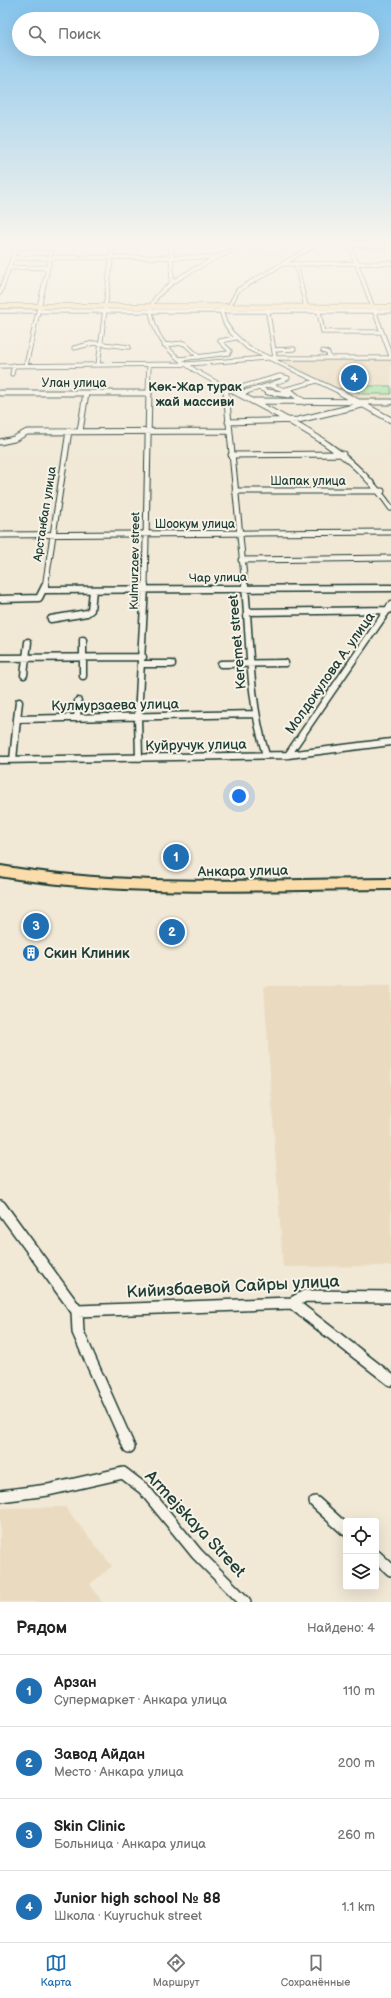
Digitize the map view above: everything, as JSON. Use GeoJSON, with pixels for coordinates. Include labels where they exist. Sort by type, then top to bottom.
{"type":"FeatureCollection","features":[{"type":"Feature","properties":{"kind":"main road","name":"Анкара улица"},"geometry":{"type":"LineString","coordinates":[[1,872],[56,880],[113,885],[185,886],[391,884]]}},
{"type":"Feature","properties":{"kind":"street"},"geometry":{"type":"LineString","coordinates":[[26,365],[37,320]]}},
{"type":"Feature","properties":{"kind":"street"},"geometry":{"type":"LineString","coordinates":[[98,365],[103,320]]}},
{"type":"Feature","properties":{"kind":"street"},"geometry":{"type":"LineString","coordinates":[[153,320],[154,327],[164,345],[180,359],[229,389],[291,421],[343,454],[382,491],[391,508]]}},
{"type":"Feature","properties":{"kind":"street"},"geometry":{"type":"LineString","coordinates":[[224,320],[226,327],[235,338],[267,358],[362,403],[391,420]]}},
{"type":"Feature","properties":{"kind":"street"},"geometry":{"type":"LineString","coordinates":[[269,320],[275,358]]}},
{"type":"Feature","properties":{"kind":"street"},"geometry":{"type":"LineString","coordinates":[[320,320],[323,332],[382,332]]}},
{"type":"Feature","properties":{"kind":"street"},"geometry":{"type":"LineString","coordinates":[[0,366],[149,365],[187,364],[267,358],[391,357],[377,320]]}},
{"type":"Feature","properties":{"kind":"street"},"geometry":{"type":"LineString","coordinates":[[180,359],[230,352],[220,341],[235,338]]}},
{"type":"Feature","properties":{"kind":"street"},"geometry":{"type":"LineString","coordinates":[[164,345],[184,343],[199,357]]}},
{"type":"Feature","properties":{"kind":"street"},"geometry":{"type":"LineString","coordinates":[[74,348],[86,344],[129,347]]}},
{"type":"Feature","properties":{"kind":"street"},"geometry":{"type":"LineString","coordinates":[[274,350],[294,349]]}},
{"type":"Feature","properties":{"kind":"street"},"geometry":{"type":"LineString","coordinates":[[323,350],[328,352],[329,358]]}},
{"type":"Feature","properties":{"kind":"street"},"geometry":{"type":"LineString","coordinates":[[364,351],[366,358]]}},
{"type":"Feature","properties":{"kind":"street","name":"Kulmurzaev street"},"geometry":{"type":"LineString","coordinates":[[139,758],[138,717],[145,590],[149,365]]}},
{"type":"Feature","properties":{"kind":"street"},"geometry":{"type":"LineString","coordinates":[[12,374],[14,366]]}},
{"type":"Feature","properties":{"kind":"street"},"geometry":{"type":"LineString","coordinates":[[229,389],[280,376],[288,378],[261,389],[240,394]]}},
{"type":"Feature","properties":{"kind":"street"},"geometry":{"type":"LineString","coordinates":[[281,390],[317,381]]}},
{"type":"Feature","properties":{"kind":"street"},"geometry":{"type":"LineString","coordinates":[[270,385],[281,390],[298,394],[304,402]]}},
{"type":"Feature","properties":{"kind":"street","name":"Keremet street"},"geometry":{"type":"LineString","coordinates":[[229,389],[226,390],[228,422],[245,588],[255,714],[266,755]]}},
{"type":"Feature","properties":{"kind":"street"},"geometry":{"type":"LineString","coordinates":[[261,389],[271,394],[298,394]]}},
{"type":"Feature","properties":{"kind":"street","name":"Улан улица"},"geometry":{"type":"LineString","coordinates":[[0,393],[149,393]]}},
{"type":"Feature","properties":{"kind":"street"},"geometry":{"type":"LineString","coordinates":[[80,431],[86,393]]}},
{"type":"Feature","properties":{"kind":"street"},"geometry":{"type":"LineString","coordinates":[[252,401],[362,403],[391,402]]}},
{"type":"Feature","properties":{"kind":"street"},"geometry":{"type":"LineString","coordinates":[[228,422],[291,421],[362,403]]}},
{"type":"Feature","properties":{"kind":"street"},"geometry":{"type":"LineString","coordinates":[[382,415],[391,415]]}},
{"type":"Feature","properties":{"kind":"street","name":"Арстанбап улица"},"geometry":{"type":"LineString","coordinates":[[0,599],[39,598],[44,590],[69,431]]}},
{"type":"Feature","properties":{"kind":"street"},"geometry":{"type":"LineString","coordinates":[[0,442],[14,439],[27,432],[229,431]]}},
{"type":"Feature","properties":{"kind":"street"},"geometry":{"type":"LineString","coordinates":[[231,455],[343,454]]}},
{"type":"Feature","properties":{"kind":"street","name":"Шапак улица"},"geometry":{"type":"LineString","coordinates":[[235,491],[382,491]]}},
{"type":"Feature","properties":{"kind":"street","name":"Шоокум улица"},"geometry":{"type":"LineString","coordinates":[[0,535],[391,532]]}},
{"type":"Feature","properties":{"kind":"street"},"geometry":{"type":"LineString","coordinates":[[241,560],[391,558]]}},
{"type":"Feature","properties":{"kind":"street","name":"Чар улица"},"geometry":{"type":"LineString","coordinates":[[44,590],[391,588]]}},
{"type":"Feature","properties":{"kind":"street"},"geometry":{"type":"LineString","coordinates":[[51,619],[88,613],[91,610],[93,590]]}},
{"type":"Feature","properties":{"kind":"street"},"geometry":{"type":"LineString","coordinates":[[247,612],[390,607]]}},
{"type":"Feature","properties":{"kind":"street","name":"Молдокулова А. улица"},"geometry":{"type":"LineString","coordinates":[[288,755],[390,607]]}},
{"type":"Feature","properties":{"kind":"street"},"geometry":{"type":"LineString","coordinates":[[83,640],[83,676]]}},
{"type":"Feature","properties":{"kind":"street"},"geometry":{"type":"LineString","coordinates":[[24,675],[28,642]]}},
{"type":"Feature","properties":{"kind":"street"},"geometry":{"type":"LineString","coordinates":[[0,658],[83,657],[142,660],[172,664]]}},
{"type":"Feature","properties":{"kind":"street"},"geometry":{"type":"LineString","coordinates":[[221,664],[285,663]]}},
{"type":"Feature","properties":{"kind":"street"},"geometry":{"type":"LineString","coordinates":[[77,718],[78,700]]}},
{"type":"Feature","properties":{"kind":"street"},"geometry":{"type":"LineString","coordinates":[[13,760],[19,702]]}},
{"type":"Feature","properties":{"kind":"street","name":"Кулмурзаева улица"},"geometry":{"type":"LineString","coordinates":[[17,719],[255,714]]}},
{"type":"Feature","properties":{"kind":"street","name":"Куйручук улица"},"geometry":{"type":"LineString","coordinates":[[0,760],[288,755],[391,742]]}},
{"type":"Feature","properties":{"kind":"street"},"geometry":{"type":"LineString","coordinates":[[0,1206],[77,1311],[78,1332],[129,1447]]}},
{"type":"Feature","properties":{"kind":"street","name":"Кийизбаевой Сайры улица"},"geometry":{"type":"LineString","coordinates":[[77,1311],[292,1304],[305,1296],[391,1297]]}},
{"type":"Feature","properties":{"kind":"street"},"geometry":{"type":"LineString","coordinates":[[292,1304],[391,1380]]}},
{"type":"Feature","properties":{"kind":"street","name":"Armejskaya Street"},"geometry":{"type":"LineString","coordinates":[[0,1496],[48,1490],[123,1473],[144,1489],[197,1554],[245,1602]]}},
{"type":"Feature","properties":{"kind":"street"},"geometry":{"type":"LineString","coordinates":[[315,1502],[343,1527]]}},
{"type":"Feature","properties":{"kind":"street"},"geometry":{"type":"LineString","coordinates":[[379,1559],[391,1570]]}},
{"type":"Feature","properties":{"kind":"shaded area"},"geometry":{"type":"Polygon","coordinates":[[[391,358],[391,400],[364,401],[278,359],[391,358]]]}},
{"type":"Feature","properties":{"kind":"shaded area"},"geometry":{"type":"Polygon","coordinates":[[[264,986],[391,986],[391,1266],[283,1267],[264,986]]]}},
{"type":"Feature","properties":{"kind":"shaded area"},"geometry":{"type":"Polygon","coordinates":[[[65,1507],[112,1566],[90,1584],[102,1602],[0,1602],[0,1508],[65,1507]]]}},
{"type":"Feature","properties":{"kind":"green space"},"geometry":{"type":"Polygon","coordinates":[[[357,386],[391,386],[391,394],[362,394],[353,390],[357,386]]]}},
{"type":"Feature","properties":{"kind":"place","name":"Junior high school № 88"},"geometry":{"type":"Point","coordinates":[354,378]}},
{"type":"Feature","properties":{"kind":"place","name":"Арзан"},"geometry":{"type":"Point","coordinates":[176,857]}},
{"type":"Feature","properties":{"kind":"place","name":"Skin Clinic"},"geometry":{"type":"Point","coordinates":[36,926]}},
{"type":"Feature","properties":{"kind":"place","name":"Завод Айдан"},"geometry":{"type":"Point","coordinates":[172,932]}},
{"type":"Feature","properties":{"kind":"place","name":"Скин Клиник"},"geometry":{"type":"Point","coordinates":[31,953]}},
{"type":"Feature","properties":{"kind":"district","name":"Көк-Жар турак жай массиви"},"geometry":{"type":"Point","coordinates":[195,394]}}]}
